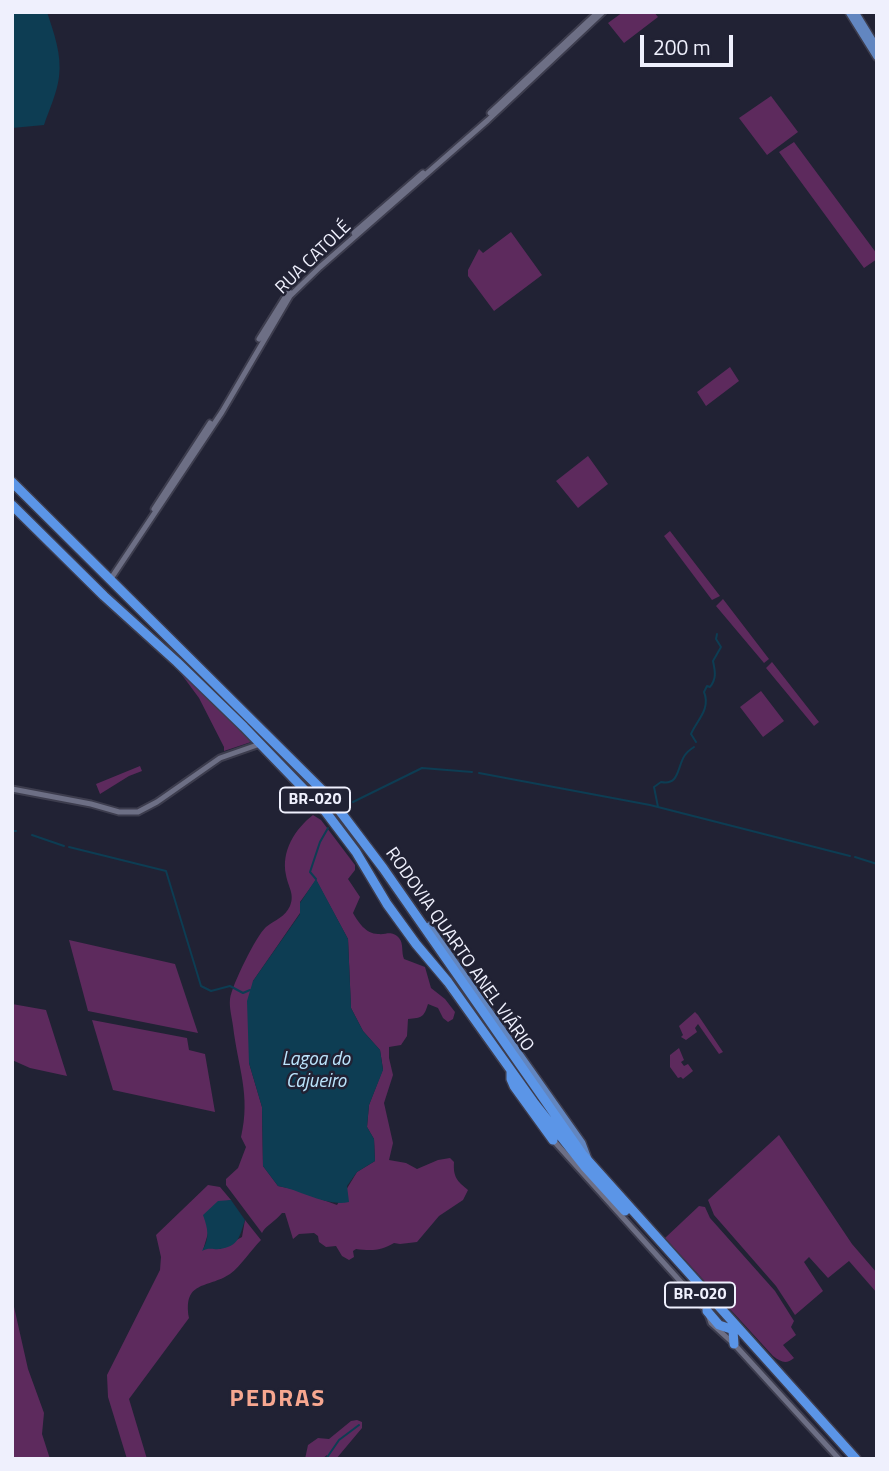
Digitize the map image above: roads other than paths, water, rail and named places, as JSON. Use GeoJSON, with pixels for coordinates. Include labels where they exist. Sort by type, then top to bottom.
{"type":"FeatureCollection","features":[{"type":"Feature","properties":{"kind":"highway","name":"RODOVIA QUARTO ANEL VIÁRIO"},"geometry":{"type":"LineString","coordinates":[[12,482],[330,798],[383,868],[517,1061],[558,1134],[588,1160],[856,1459]]}},
{"type":"Feature","properties":{"kind":"highway","name":"RODOVIA QUARTO ANEL VIÁRIO"},"geometry":{"type":"LineString","coordinates":[[16,508],[241,724],[325,811],[396,916],[448,982],[558,1134],[849,1459]]}},
{"type":"Feature","properties":{"kind":"highway"},"geometry":{"type":"LineString","coordinates":[[16,508],[38,524],[42,517],[40,510]]}},
{"type":"Feature","properties":{"kind":"highway"},"geometry":{"type":"LineString","coordinates":[[48,541],[45,528],[51,525],[57,527]]}},
{"type":"Feature","properties":{"kind":"highway"},"geometry":{"type":"LineString","coordinates":[[241,724],[250,716]]}},
{"type":"Feature","properties":{"kind":"highway"},"geometry":{"type":"LineString","coordinates":[[250,747],[253,736]]}},
{"type":"Feature","properties":{"kind":"highway"},"geometry":{"type":"LineString","coordinates":[[286,769],[296,763]]}},
{"type":"Feature","properties":{"kind":"highway"},"geometry":{"type":"LineString","coordinates":[[396,916],[405,920],[411,908]]}},
{"type":"Feature","properties":{"kind":"highway"},"geometry":{"type":"LineString","coordinates":[[508,1037],[517,1061]]}},
{"type":"Feature","properties":{"kind":"highway"},"geometry":{"type":"LineString","coordinates":[[707,1311],[719,1325],[732,1330],[734,1344]]}},
{"type":"Feature","properties":{"kind":"main road"},"geometry":{"type":"LineString","coordinates":[[849,12],[877,57]]}},
{"type":"Feature","properties":{"kind":"main road"},"geometry":{"type":"LineString","coordinates":[[855,12],[877,48]]}},
{"type":"Feature","properties":{"kind":"main road","name":"BR-020"},"geometry":{"type":"LineString","coordinates":[[383,868],[400,885],[508,1037],[582,1143],[588,1160]]}},
{"type":"Feature","properties":{"kind":"street","name":"RUA CATOLÉ"},"geometry":{"type":"LineString","coordinates":[[109,579],[207,431],[272,321],[290,296],[601,12]]}},
{"type":"Feature","properties":{"kind":"street"},"geometry":{"type":"LineString","coordinates":[[12,789],[119,812],[138,812],[158,802],[220,758],[261,744]]}},
{"type":"Feature","properties":{"kind":"street"},"geometry":{"type":"LineString","coordinates":[[558,1134],[707,1311],[711,1323],[734,1344],[839,1459]]}},
{"type":"Feature","properties":{"kind":"water"},"geometry":{"type":"Polygon","coordinates":[[[12,12],[47,12],[55,36],[59,77],[44,125],[12,128],[12,12]]]}},
{"type":"Feature","properties":{"kind":"water","name":"Lagoa do Cajueiro"},"geometry":{"type":"Polygon","coordinates":[[[316,879],[348,939],[351,1008],[363,1031],[380,1050],[383,1070],[369,1105],[367,1127],[374,1139],[375,1161],[357,1172],[347,1186],[349,1202],[340,1203],[278,1186],[263,1166],[262,1107],[249,1063],[247,1001],[253,981],[300,914],[300,903],[316,879]]]}},
{"type":"Feature","properties":{"kind":"water"},"geometry":{"type":"Polygon","coordinates":[[[231,1200],[245,1220],[238,1239],[226,1248],[202,1251],[207,1233],[203,1215],[218,1201],[231,1200]]]}},
{"type":"Feature","properties":{"kind":"waterway"},"geometry":{"type":"LineString","coordinates":[[696,742],[691,734],[705,709],[704,692],[715,677],[713,661],[721,647],[716,639],[717,634]]}},
{"type":"Feature","properties":{"kind":"waterway"},"geometry":{"type":"LineString","coordinates":[[658,807],[654,787],[661,782],[672,781],[682,759],[694,747]]}},
{"type":"Feature","properties":{"kind":"waterway"},"geometry":{"type":"LineString","coordinates":[[353,802],[422,768],[472,772]]}},
{"type":"Feature","properties":{"kind":"waterway"},"geometry":{"type":"LineString","coordinates":[[479,773],[650,805],[850,856]]}},
{"type":"Feature","properties":{"kind":"waterway"},"geometry":{"type":"LineString","coordinates":[[316,879],[310,872],[320,842],[328,828]]}},
{"type":"Feature","properties":{"kind":"waterway"},"geometry":{"type":"LineString","coordinates":[[32,835],[64,846]]}},
{"type":"Feature","properties":{"kind":"waterway"},"geometry":{"type":"LineString","coordinates":[[69,847],[166,871],[201,986],[211,991],[230,986],[243,993],[250,990]]}},
{"type":"Feature","properties":{"kind":"waterway"},"geometry":{"type":"LineString","coordinates":[[855,857],[877,864]]}},
{"type":"Feature","properties":{"kind":"waterway"},"geometry":{"type":"LineString","coordinates":[[326,1459],[339,1440],[359,1425]]}},
{"type":"Feature","properties":{"kind":"district","name":"PEDRAS"},"geometry":{"type":"Point","coordinates":[278,1400]}}]}
